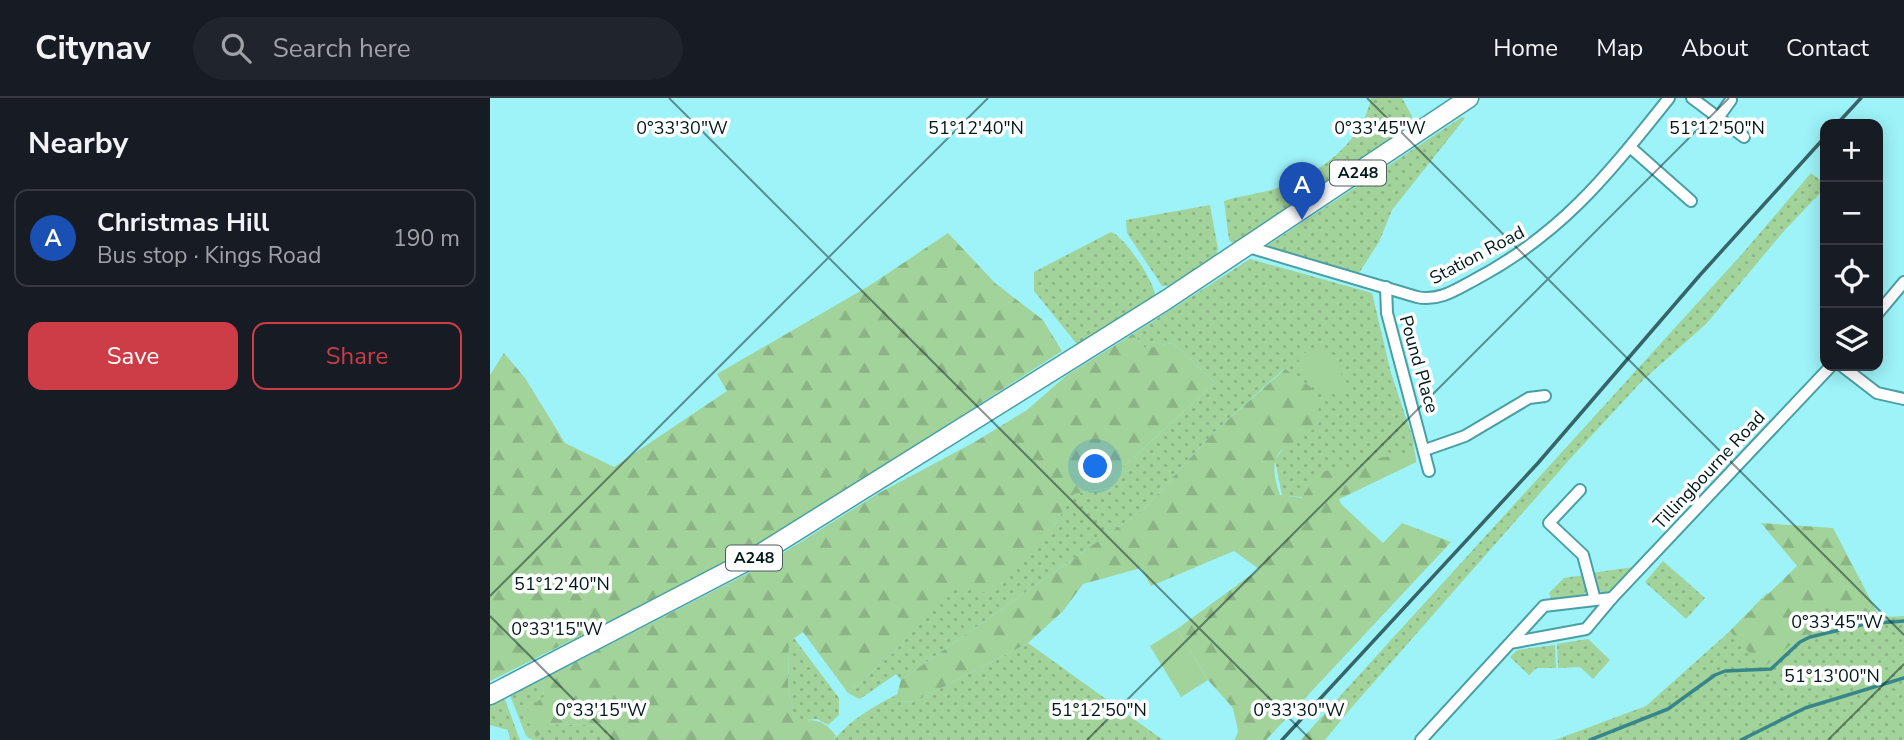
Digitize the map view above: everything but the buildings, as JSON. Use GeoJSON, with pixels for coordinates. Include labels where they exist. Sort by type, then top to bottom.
{"type":"FeatureCollection","features":[{"type":"Feature","properties":{"kind":"main road","name":"A248"},"geometry":{"type":"LineString","coordinates":[[490,695],[748,561],[1166,300],[1469,98]]}},
{"type":"Feature","properties":{"kind":"street","name":"Station Road"},"geometry":{"type":"LineString","coordinates":[[1245,246],[1433,299],[1489,272],[1533,245],[1561,223],[1669,98]]}},
{"type":"Feature","properties":{"kind":"street"},"geometry":{"type":"LineString","coordinates":[[1692,98],[1744,137]]}},
{"type":"Feature","properties":{"kind":"street"},"geometry":{"type":"LineString","coordinates":[[1718,118],[1731,100]]}},
{"type":"Feature","properties":{"kind":"street"},"geometry":{"type":"LineString","coordinates":[[1629,147],[1691,201]]}},
{"type":"Feature","properties":{"kind":"street"},"geometry":{"type":"LineString","coordinates":[[1882,308],[1904,282]]}},
{"type":"Feature","properties":{"kind":"street","name":"Pound Place"},"geometry":{"type":"LineString","coordinates":[[1386,287],[1387,313],[1429,471]]}},
{"type":"Feature","properties":{"kind":"street","name":"Tillingbourne Road"},"geometry":{"type":"LineString","coordinates":[[1510,643],[1586,629],[1612,598],[1827,371]]}},
{"type":"Feature","properties":{"kind":"street"},"geometry":{"type":"LineString","coordinates":[[1848,371],[1877,393],[1904,399]]}},
{"type":"Feature","properties":{"kind":"street"},"geometry":{"type":"LineString","coordinates":[[1425,450],[1465,436],[1529,398],[1545,397]]}},
{"type":"Feature","properties":{"kind":"street"},"geometry":{"type":"LineString","coordinates":[[1580,490],[1549,523],[1583,555],[1595,600]]}},
{"type":"Feature","properties":{"kind":"street"},"geometry":{"type":"LineString","coordinates":[[1421,740],[1544,606],[1612,598]]}},
{"type":"Feature","properties":{"kind":"green space"},"geometry":{"type":"Polygon","coordinates":[[[1371,98],[1402,98],[1412,116],[1409,130],[1244,239],[1232,243],[1229,240],[1224,201],[1271,190],[1320,168],[1347,144],[1358,130],[1371,98]]]}},
{"type":"Feature","properties":{"kind":"green space"},"geometry":{"type":"Polygon","coordinates":[[[1462,117],[1465,118],[1392,210],[1379,242],[1359,273],[1348,275],[1272,252],[1268,245],[1462,117]]]}},
{"type":"Feature","properties":{"kind":"green space"},"geometry":{"type":"Polygon","coordinates":[[[1811,173],[1820,180],[1820,193],[1784,231],[1707,323],[1642,381],[1352,707],[1340,696],[1742,254],[1811,173]]]}},
{"type":"Feature","properties":{"kind":"green space"},"geometry":{"type":"Polygon","coordinates":[[[1210,205],[1218,249],[1216,255],[1172,286],[1162,286],[1127,233],[1126,220],[1210,205]]]}},
{"type":"Feature","properties":{"kind":"green space"},"geometry":{"type":"Polygon","coordinates":[[[1111,232],[1117,235],[1138,260],[1155,296],[1081,343],[1076,343],[1034,291],[1034,272],[1111,232]]]}},
{"type":"Feature","properties":{"kind":"green space"},"geometry":{"type":"Polygon","coordinates":[[[948,233],[995,283],[1043,320],[1062,351],[776,535],[720,566],[490,681],[490,375],[504,353],[525,378],[565,443],[614,467],[727,391],[717,374],[869,286],[948,233]]]}},
{"type":"Feature","properties":{"kind":"green space"},"geometry":{"type":"Polygon","coordinates":[[[1250,259],[1372,293],[1391,373],[1413,439],[1416,462],[1339,499],[1282,496],[1275,460],[1283,449],[1319,423],[1311,387],[1284,369],[1211,435],[1145,508],[901,680],[896,674],[860,699],[848,693],[893,653],[955,585],[1053,527],[1074,494],[1113,487],[1123,467],[1215,383],[1173,343],[1145,348],[1133,334],[1250,259]]]}},
{"type":"Feature","properties":{"kind":"green space"},"geometry":{"type":"Polygon","coordinates":[[[1133,334],[1145,348],[1173,343],[1215,383],[1123,467],[1113,487],[1074,494],[1053,527],[988,593],[955,586],[893,653],[848,693],[803,632],[789,642],[788,685],[795,720],[823,723],[836,736],[834,740],[609,740],[609,726],[558,724],[536,737],[524,713],[544,696],[541,680],[764,565],[879,493],[973,443],[1027,410],[1067,375],[1133,334]]]}},
{"type":"Feature","properties":{"kind":"green space"},"geometry":{"type":"Polygon","coordinates":[[[1322,345],[1338,363],[1347,393],[1322,393],[1296,357],[1322,345]]]}},
{"type":"Feature","properties":{"kind":"green space"},"geometry":{"type":"Polygon","coordinates":[[[1285,369],[1311,387],[1321,418],[1313,429],[1279,453],[1275,462],[1275,476],[1280,495],[1302,498],[1316,475],[1341,465],[1351,471],[1373,459],[1415,452],[1416,462],[1339,499],[1341,504],[1383,543],[1402,523],[1451,542],[1266,740],[1235,740],[1238,731],[1233,708],[1208,680],[1177,629],[1259,569],[1234,551],[1151,586],[1141,568],[1083,584],[1063,611],[1028,643],[916,701],[895,702],[901,680],[1145,508],[1211,435],[1285,369]]]}},
{"type":"Feature","properties":{"kind":"green space"},"geometry":{"type":"Polygon","coordinates":[[[1761,523],[1833,528],[1879,616],[1801,636],[1763,668],[1730,631],[1797,566],[1761,523]]]}},
{"type":"Feature","properties":{"kind":"green space"},"geometry":{"type":"Polygon","coordinates":[[[1663,561],[1705,598],[1686,619],[1645,582],[1663,561]]]}},
{"type":"Feature","properties":{"kind":"green space"},"geometry":{"type":"Polygon","coordinates":[[[1633,567],[1614,589],[1603,593],[1595,587],[1592,573],[1633,567]]]}},
{"type":"Feature","properties":{"kind":"green space"},"geometry":{"type":"Polygon","coordinates":[[[1584,575],[1586,592],[1582,596],[1552,601],[1549,593],[1564,578],[1584,575]]]}},
{"type":"Feature","properties":{"kind":"green space"},"geometry":{"type":"Polygon","coordinates":[[[1767,593],[1801,636],[1866,618],[1904,616],[1904,740],[1555,740],[1646,706],[1730,631],[1767,593]]]}},
{"type":"Feature","properties":{"kind":"green space"},"geometry":{"type":"Polygon","coordinates":[[[1177,629],[1208,680],[1181,697],[1150,646],[1177,629]]]}},
{"type":"Feature","properties":{"kind":"green space"},"geometry":{"type":"Polygon","coordinates":[[[794,638],[839,698],[839,715],[828,725],[817,719],[795,721],[788,685],[789,642],[794,638]]]}},
{"type":"Feature","properties":{"kind":"green space"},"geometry":{"type":"Polygon","coordinates":[[[1588,639],[1610,660],[1593,679],[1580,667],[1558,668],[1557,644],[1588,639]]]}},
{"type":"Feature","properties":{"kind":"green space"},"geometry":{"type":"Polygon","coordinates":[[[1028,643],[1163,740],[834,740],[856,719],[898,694],[896,702],[916,701],[1028,643]]]}},
{"type":"Feature","properties":{"kind":"green space"},"geometry":{"type":"Polygon","coordinates":[[[1555,645],[1556,668],[1537,668],[1529,675],[1510,657],[1517,650],[1555,645]]]}},
{"type":"Feature","properties":{"kind":"green space"},"geometry":{"type":"Polygon","coordinates":[[[541,680],[544,696],[558,724],[609,726],[609,740],[533,740],[526,736],[510,695],[541,680]]]}},
{"type":"Feature","properties":{"kind":"green space"},"geometry":{"type":"Polygon","coordinates":[[[1340,696],[1352,707],[1325,740],[1301,740],[1340,696]]]}},
{"type":"Feature","properties":{"kind":"green space"},"geometry":{"type":"Polygon","coordinates":[[[504,697],[520,740],[510,740],[508,730],[490,725],[490,704],[504,697]]]}},
{"type":"Feature","properties":{"kind":"waterway"},"geometry":{"type":"LineString","coordinates":[[1590,740],[1668,709],[1715,675],[1725,671],[1771,669],[1800,642],[1810,637],[1865,624],[1904,621]]}},
{"type":"Feature","properties":{"kind":"waterway"},"geometry":{"type":"LineString","coordinates":[[1741,740],[1805,708],[1904,678]]}},
{"type":"Feature","properties":{"kind":"railway"},"geometry":{"type":"LineString","coordinates":[[1842,119],[1861,98]]}},
{"type":"Feature","properties":{"kind":"railway"},"geometry":{"type":"LineString","coordinates":[[1282,740],[1538,463],[1700,275],[1820,143]]}},
{"type":"Feature","properties":{"kind":"place","name":"Christmas Hill"},"geometry":{"type":"Point","coordinates":[1302,220]}}]}
